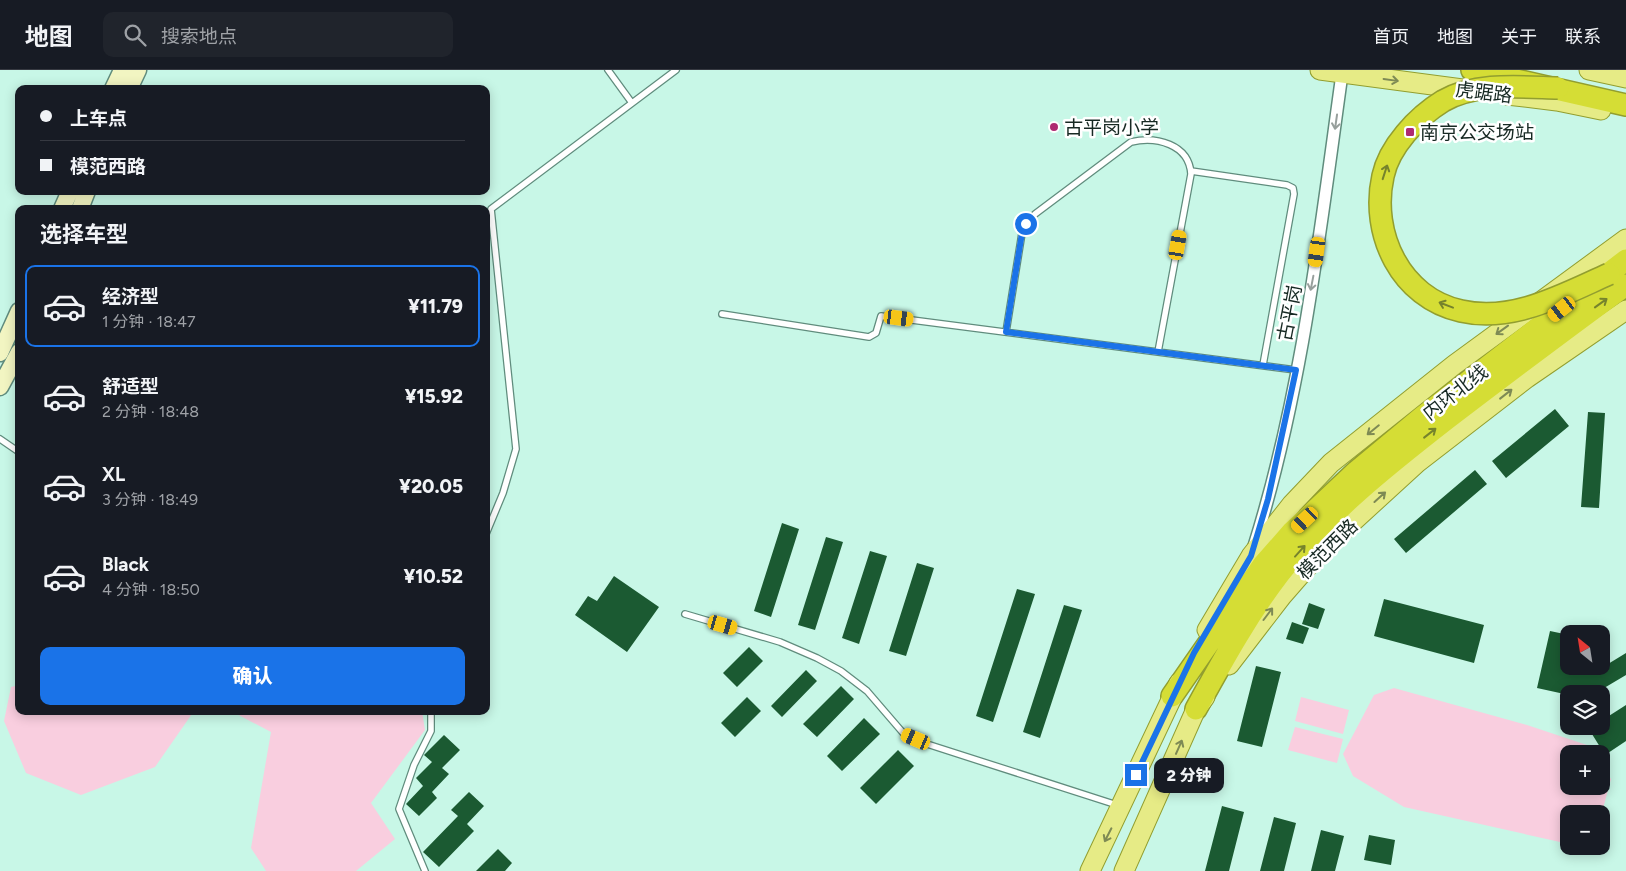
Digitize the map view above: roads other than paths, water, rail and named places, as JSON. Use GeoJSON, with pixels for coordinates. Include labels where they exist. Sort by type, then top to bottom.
{"type":"FeatureCollection","features":[{"type":"Feature","properties":{"kind":"highway"},"geometry":{"type":"LineString","coordinates":[[1472,70],[1558,88],[1626,105]]}},
{"type":"Feature","properties":{"kind":"highway"},"geometry":{"type":"LineString","coordinates":[[1537,70],[1626,90]]}},
{"type":"Feature","properties":{"kind":"highway"},"geometry":{"type":"LineString","coordinates":[[1558,88],[1519,87],[1462,93],[1443,101],[1423,116],[1392,153],[1383,176],[1380,222],[1385,239],[1401,271],[1416,290],[1436,302],[1461,311],[1480,313],[1523,309],[1617,279]]}},
{"type":"Feature","properties":{"kind":"highway","name":"内环北线"},"geometry":{"type":"LineString","coordinates":[[1196,708],[1240,629],[1281,572],[1326,522],[1406,451],[1532,354],[1617,279],[1626,260]]}},
{"type":"Feature","properties":{"kind":"highway","name":"内环北线"},"geometry":{"type":"LineString","coordinates":[[1172,696],[1263,565],[1292,532],[1357,471],[1422,417],[1617,279]]}},
{"type":"Feature","properties":{"kind":"main road"},"geometry":{"type":"LineString","coordinates":[[116,85],[122,70]]}},
{"type":"Feature","properties":{"kind":"main road"},"geometry":{"type":"LineString","coordinates":[[131,85],[138,70]]}},
{"type":"Feature","properties":{"kind":"main road","name":"虎踞路"},"geometry":{"type":"LineString","coordinates":[[1320,70],[1557,101],[1626,114]]}},
{"type":"Feature","properties":{"kind":"main road"},"geometry":{"type":"LineString","coordinates":[[1589,70],[1626,78]]}},
{"type":"Feature","properties":{"kind":"main road"},"geometry":{"type":"LineString","coordinates":[[1090,871],[1194,653],[1251,556],[1292,504],[1331,464],[1454,365],[1626,239]]}},
{"type":"Feature","properties":{"kind":"main road","name":"模范西路"},"geometry":{"type":"LineString","coordinates":[[1124,871],[1196,708],[1282,596],[1323,549],[1417,463],[1527,378],[1626,310]]}},
{"type":"Feature","properties":{"kind":"main road"},"geometry":{"type":"LineString","coordinates":[[0,353],[15,320]]}},
{"type":"Feature","properties":{"kind":"main road"},"geometry":{"type":"LineString","coordinates":[[0,387],[15,359]]}},
{"type":"Feature","properties":{"kind":"street","name":"古平岗"},"geometry":{"type":"LineString","coordinates":[[1251,556],[1268,499],[1296,370],[1314,272],[1342,72]]}},
{"type":"Feature","properties":{"kind":"lane"},"geometry":{"type":"LineString","coordinates":[[608,70],[632,103]]}},
{"type":"Feature","properties":{"kind":"lane"},"geometry":{"type":"LineString","coordinates":[[490,525],[504,493],[516,449],[491,209],[676,70]]}},
{"type":"Feature","properties":{"kind":"lane"},"geometry":{"type":"LineString","coordinates":[[1006,332],[1022,233],[1026,224],[1035,214],[1130,142],[1141,140],[1174,146],[1182,151],[1190,163],[1191,171],[1158,352]]}},
{"type":"Feature","properties":{"kind":"lane"},"geometry":{"type":"LineString","coordinates":[[1191,171],[1287,185],[1293,188],[1294,194],[1264,365]]}},
{"type":"Feature","properties":{"kind":"lane"},"geometry":{"type":"LineString","coordinates":[[722,314],[869,337],[876,333],[881,316],[1296,370]]}},
{"type":"Feature","properties":{"kind":"lane"},"geometry":{"type":"LineString","coordinates":[[0,439],[15,449]]}},
{"type":"Feature","properties":{"kind":"lane"},"geometry":{"type":"LineString","coordinates":[[685,614],[780,642],[841,671],[867,692],[904,734],[927,744],[1122,807]]}},
{"type":"Feature","properties":{"kind":"lane"},"geometry":{"type":"LineString","coordinates":[[425,871],[399,809],[414,765],[431,731],[431,715]]}},
{"type":"Feature","properties":{"kind":"place","name":"古平岗小学"},"geometry":{"type":"Point","coordinates":[1054,127]}},
{"type":"Feature","properties":{"kind":"place","name":"南京公交场站"},"geometry":{"type":"Point","coordinates":[1410,132]}}]}
